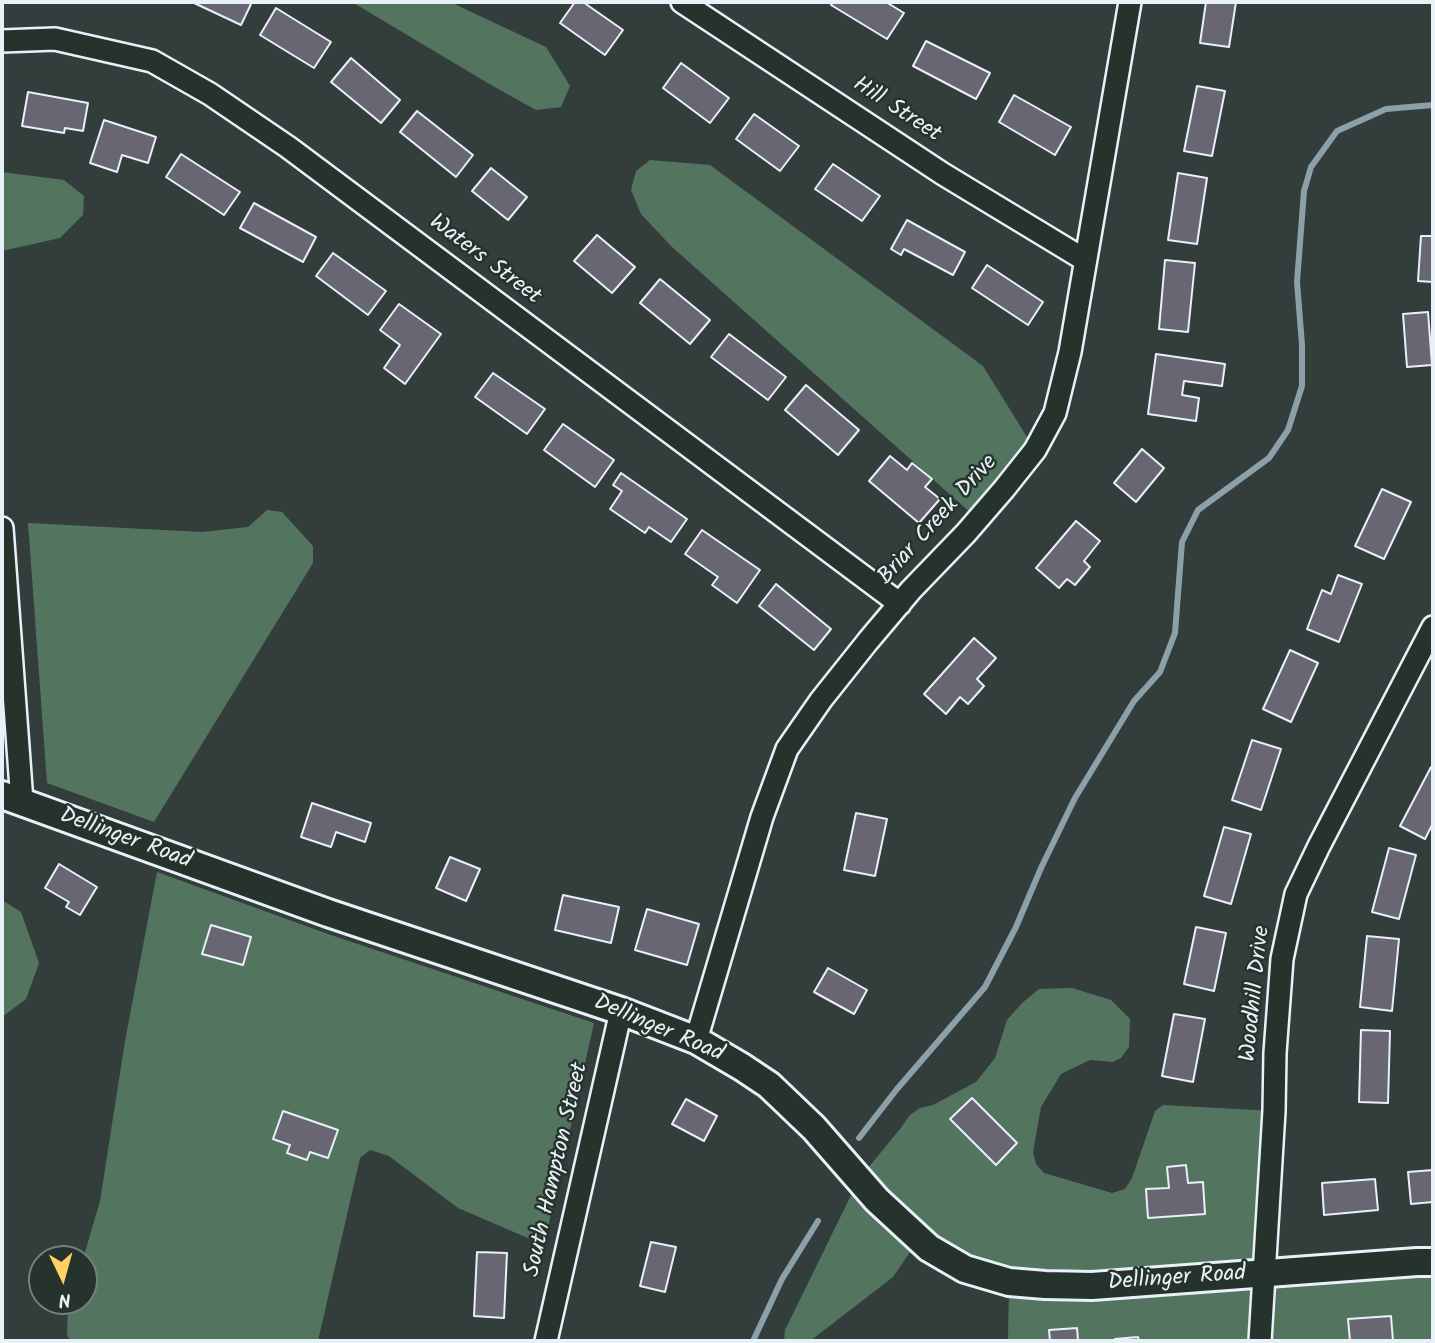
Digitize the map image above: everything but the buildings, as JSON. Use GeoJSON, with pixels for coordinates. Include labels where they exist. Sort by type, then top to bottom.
{"type":"FeatureCollection","features":[{"type":"Feature","properties":{"kind":"street","name":"Hill Street"},"geometry":{"type":"LineString","coordinates":[[682,2],[943,174],[1085,260]]}},
{"type":"Feature","properties":{"kind":"street","name":"Briar Creek Drive"},"geometry":{"type":"LineString","coordinates":[[696,1040],[762,817],[787,749],[821,700],[900,604],[1004,489],[1035,450],[1055,413],[1069,352],[1130,2]]}},
{"type":"Feature","properties":{"kind":"street","name":"Waters Street"},"geometry":{"type":"LineString","coordinates":[[2,41],[55,39],[152,61],[210,94],[288,147],[900,604]]}},
{"type":"Feature","properties":{"kind":"street"},"geometry":{"type":"LineString","coordinates":[[2,528],[12,798]]}},
{"type":"Feature","properties":{"kind":"street","name":"Woodhill Drive"},"geometry":{"type":"LineString","coordinates":[[1260,1341],[1282,959],[1296,894],[1433,627]]}},
{"type":"Feature","properties":{"kind":"street","name":"Dellinger Road"},"geometry":{"type":"LineString","coordinates":[[12,798],[328,913],[621,1011],[696,1040],[769,1085],[814,1128],[877,1200],[929,1248],[965,1269],[1009,1282],[1092,1286],[1433,1262]]}},
{"type":"Feature","properties":{"kind":"street","name":"South Hampton Street"},"geometry":{"type":"LineString","coordinates":[[546,1341],[621,1011]]}},
{"type":"Feature","properties":{"kind":"green space"},"geometry":{"type":"Polygon","coordinates":[[[352,2],[450,2],[546,47],[570,86],[561,107],[536,110],[352,2]]]}},
{"type":"Feature","properties":{"kind":"green space"},"geometry":{"type":"Polygon","coordinates":[[[650,160],[710,165],[983,366],[1035,450],[982,523],[671,246],[641,214],[631,190],[636,171],[650,160]]]}},
{"type":"Feature","properties":{"kind":"green space"},"geometry":{"type":"Polygon","coordinates":[[[2,172],[64,180],[84,196],[83,215],[60,238],[2,251],[2,172]]]}},
{"type":"Feature","properties":{"kind":"green space"},"geometry":{"type":"Polygon","coordinates":[[[267,510],[282,512],[313,546],[313,563],[154,822],[47,783],[28,523],[202,532],[248,527],[267,510]]]}},
{"type":"Feature","properties":{"kind":"green space"},"geometry":{"type":"Polygon","coordinates":[[[157,872],[328,934],[594,1023],[544,1245],[458,1208],[389,1156],[370,1150],[360,1158],[318,1341],[72,1341],[67,1336],[68,1315],[98,1315],[98,1245],[87,1245],[100,1201],[125,1041],[157,872]]]}},
{"type":"Feature","properties":{"kind":"green space"},"geometry":{"type":"Polygon","coordinates":[[[2,900],[21,912],[39,963],[26,999],[2,1017],[2,900]]]}},
{"type":"Feature","properties":{"kind":"green space"},"geometry":{"type":"Polygon","coordinates":[[[1072,988],[1111,1000],[1130,1019],[1129,1047],[1121,1058],[1113,1062],[1090,1060],[1061,1074],[1041,1107],[1033,1152],[1036,1164],[1044,1173],[1112,1193],[1125,1189],[1132,1178],[1155,1111],[1163,1105],[1274,1111],[1264,1274],[1433,1262],[1433,1341],[1008,1341],[1009,1282],[919,1239],[893,1277],[810,1341],[784,1341],[785,1330],[859,1179],[910,1115],[976,1082],[995,1058],[1007,1020],[1039,989],[1072,988]]]}},
{"type":"Feature","properties":{"kind":"waterway"},"geometry":{"type":"LineString","coordinates":[[859,1138],[897,1089],[985,987],[1016,927],[1075,798],[1134,701],[1160,672],[1175,633],[1182,542],[1198,510],[1269,458],[1288,430],[1302,386],[1297,282],[1304,191],[1311,167],[1337,131],[1386,109],[1433,105]]}},
{"type":"Feature","properties":{"kind":"waterway"},"geometry":{"type":"LineString","coordinates":[[753,1341],[782,1279],[818,1221]]}}]}
